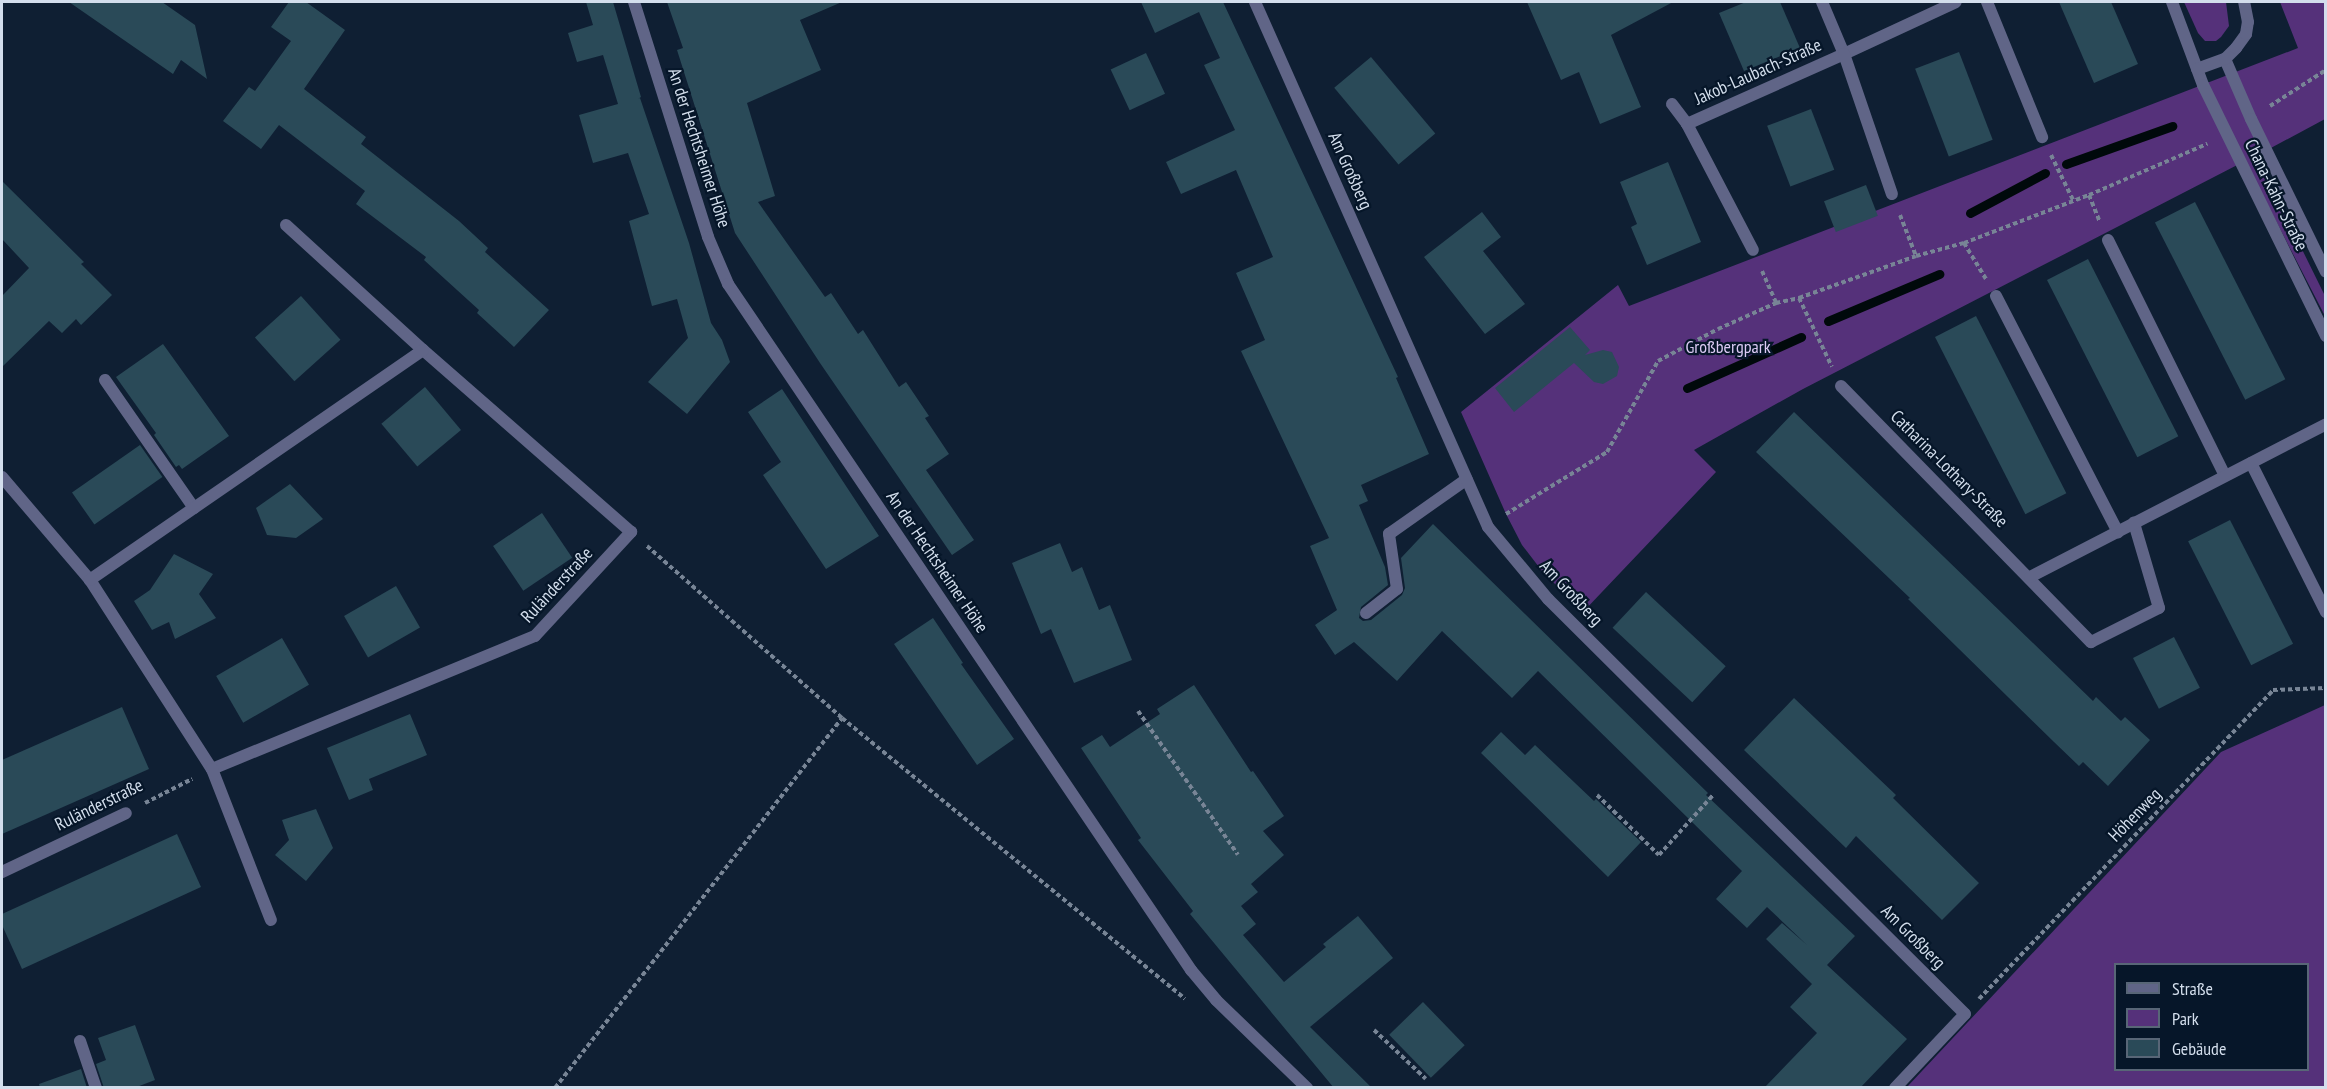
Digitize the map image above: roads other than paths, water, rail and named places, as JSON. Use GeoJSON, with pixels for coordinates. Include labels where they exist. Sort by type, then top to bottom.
{"type":"FeatureCollection","features":[{"type":"Feature","properties":{"kind":"street","name":"An der Hechtsheimer Höhe"},"geometry":{"type":"LineString","coordinates":[[634,2],[708,237],[728,284],[1191,970],[1216,1000],[1307,1088]]}},
{"type":"Feature","properties":{"kind":"street","name":"Am Großberg"},"geometry":{"type":"LineString","coordinates":[[1255,2],[1488,527],[1548,598],[1965,1014],[1895,1088]]}},
{"type":"Feature","properties":{"kind":"street","name":"Jakob-Laubach-Straße"},"geometry":{"type":"LineString","coordinates":[[1822,2],[1844,54],[1892,194]]}},
{"type":"Feature","properties":{"kind":"street","name":"Jakob-Laubach-Straße"},"geometry":{"type":"LineString","coordinates":[[1687,124],[1956,2]]}},
{"type":"Feature","properties":{"kind":"street"},"geometry":{"type":"LineString","coordinates":[[1987,2],[2042,137]]}},
{"type":"Feature","properties":{"kind":"street","name":"Chana-Kahn-Straße"},"geometry":{"type":"LineString","coordinates":[[2172,2],[2197,69],[2226,134],[2325,336]]}},
{"type":"Feature","properties":{"kind":"street"},"geometry":{"type":"LineString","coordinates":[[2197,69],[2225,59],[2246,34],[2248,22],[2244,2]]}},
{"type":"Feature","properties":{"kind":"street","name":"Chana-Kahn-Straße"},"geometry":{"type":"LineString","coordinates":[[2225,59],[2251,119],[2325,272]]}},
{"type":"Feature","properties":{"kind":"street","name":"Jakob-Laubach-Straße"},"geometry":{"type":"LineString","coordinates":[[1672,104],[1687,124],[1753,250]]}},
{"type":"Feature","properties":{"kind":"street"},"geometry":{"type":"LineString","coordinates":[[90,580],[423,350],[286,225]]}},
{"type":"Feature","properties":{"kind":"street"},"geometry":{"type":"LineString","coordinates":[[2108,240],[2225,476]]}},
{"type":"Feature","properties":{"kind":"street"},"geometry":{"type":"LineString","coordinates":[[1996,296],[2118,532]]}},
{"type":"Feature","properties":{"kind":"street","name":"Ruländerstraße"},"geometry":{"type":"LineString","coordinates":[[212,770],[536,636],[631,532],[423,350]]}},
{"type":"Feature","properties":{"kind":"street"},"geometry":{"type":"LineString","coordinates":[[105,380],[194,508]]}},
{"type":"Feature","properties":{"kind":"street","name":"Catharina-Lothary-Straße"},"geometry":{"type":"LineString","coordinates":[[1841,386],[2031,577],[2091,642],[2158,608],[2134,523]]}},
{"type":"Feature","properties":{"kind":"street"},"geometry":{"type":"LineString","coordinates":[[2031,577],[2325,424]]}},
{"type":"Feature","properties":{"kind":"street"},"geometry":{"type":"LineString","coordinates":[[2251,463],[2325,612]]}},
{"type":"Feature","properties":{"kind":"street"},"geometry":{"type":"LineString","coordinates":[[2,477],[90,580],[212,770],[271,920]]}},
{"type":"Feature","properties":{"kind":"street"},"geometry":{"type":"LineString","coordinates":[[1366,613],[1397,589],[1389,534],[1467,479]]}},
{"type":"Feature","properties":{"kind":"street","name":"Ruländerstraße"},"geometry":{"type":"LineString","coordinates":[[2,872],[126,813]]}},
{"type":"Feature","properties":{"kind":"street"},"geometry":{"type":"LineString","coordinates":[[80,1041],[96,1088]]}},
{"type":"Feature","properties":{"kind":"waterway"},"geometry":{"type":"LineString","coordinates":[[2066,164],[2172,126]]}},
{"type":"Feature","properties":{"kind":"waterway"},"geometry":{"type":"LineString","coordinates":[[1970,213],[2045,173]]}},
{"type":"Feature","properties":{"kind":"waterway"},"geometry":{"type":"LineString","coordinates":[[1828,321],[1939,274]]}},
{"type":"Feature","properties":{"kind":"waterway"},"geometry":{"type":"LineString","coordinates":[[1687,388],[1801,337]]}},
{"type":"Feature","properties":{"kind":"park label","name":"Großbergpark"},"geometry":{"type":"Point","coordinates":[1728,347]}}]}
